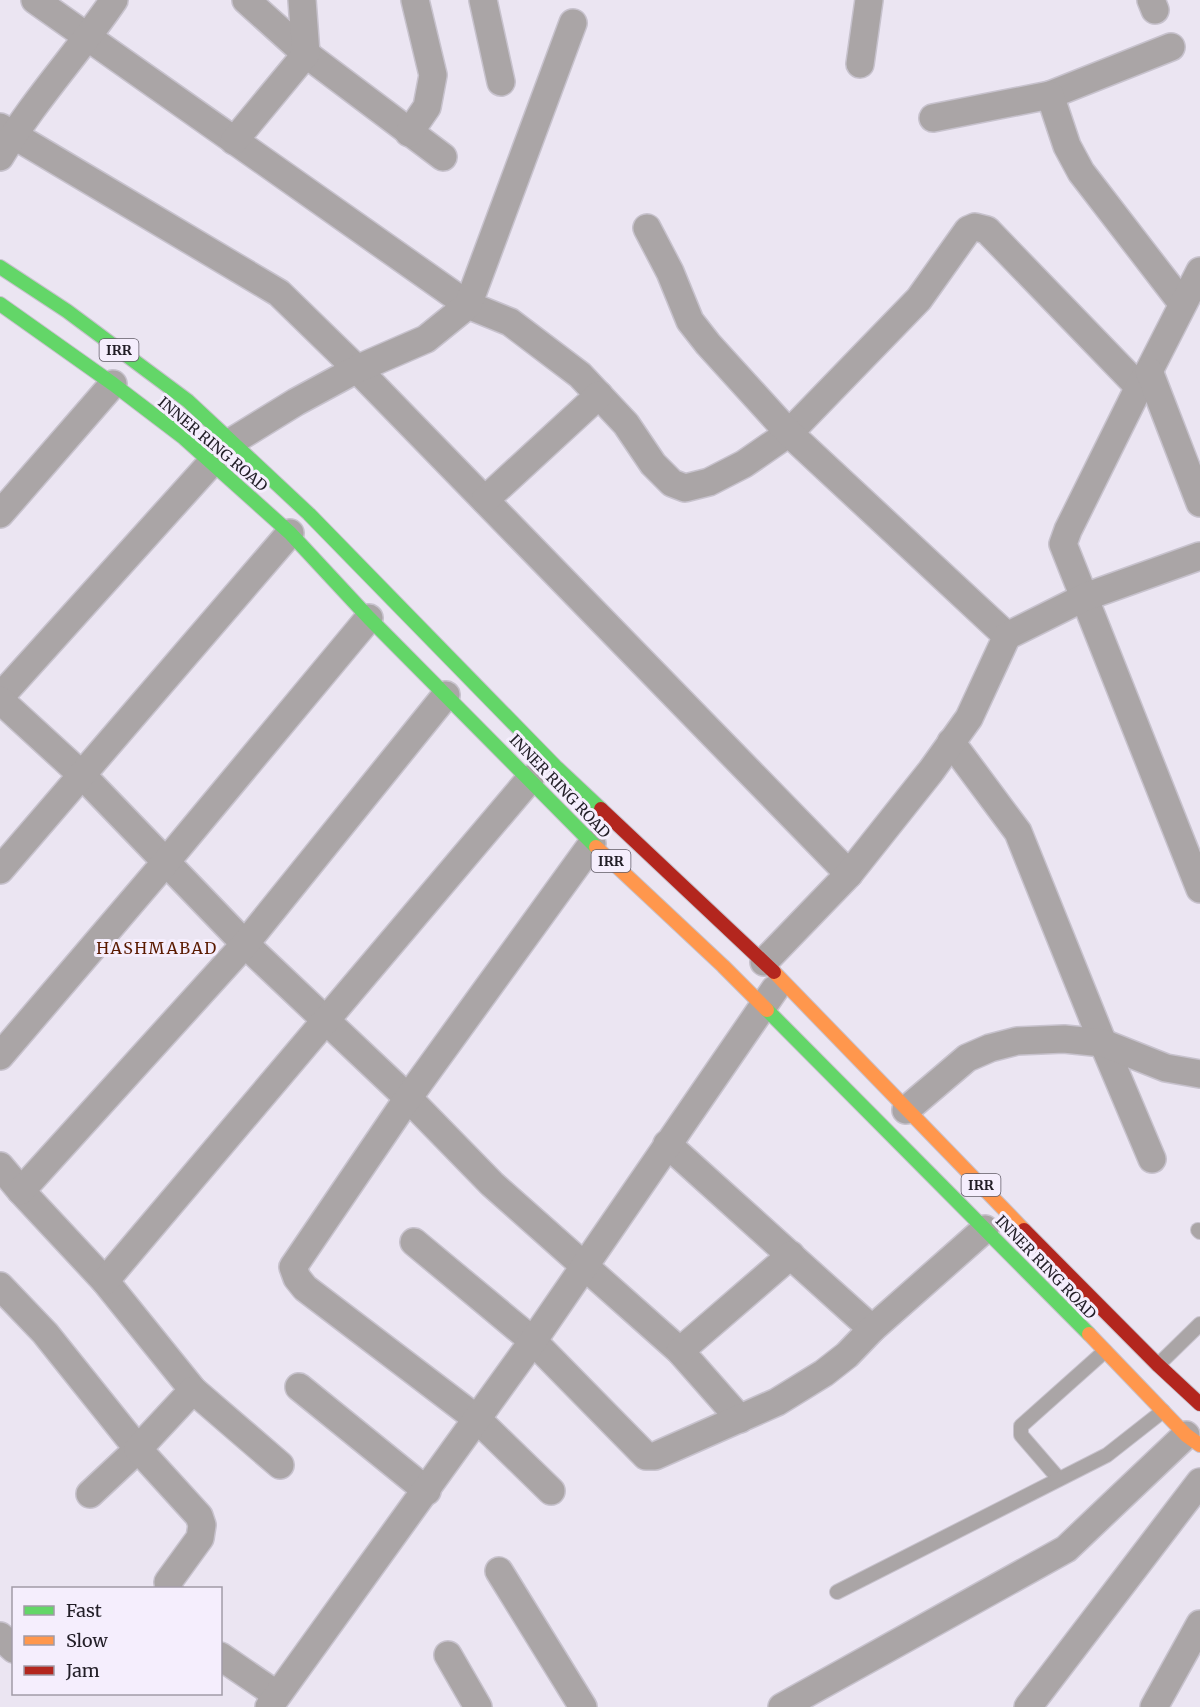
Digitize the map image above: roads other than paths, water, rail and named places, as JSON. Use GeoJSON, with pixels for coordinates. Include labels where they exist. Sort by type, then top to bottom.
{"type":"FeatureCollection","features":[{"type":"Feature","properties":{"kind":"highway","name":"INNER RING ROAD"},"geometry":{"type":"LineString","coordinates":[[0,267],[67,311],[188,401],[309,514],[555,766],[772,972],[1158,1365],[1200,1404]]}},
{"type":"Feature","properties":{"kind":"highway","name":"INNER RING ROAD"},"geometry":{"type":"LineString","coordinates":[[2,309],[113,384],[184,438],[290,533],[369,618],[592,844],[723,966],[1193,1440]]}},
{"type":"Feature","properties":{"kind":"street"},"geometry":{"type":"LineString","coordinates":[[35,0],[468,305],[510,322],[580,375],[626,424],[653,464],[672,483],[685,488],[709,482],[735,469],[789,433],[919,299],[968,230],[975,228],[987,230],[1144,379],[1200,503]]}},
{"type":"Feature","properties":{"kind":"street"},"geometry":{"type":"LineString","coordinates":[[114,0],[88,37],[4,140],[279,293],[357,369],[849,874]]}},
{"type":"Feature","properties":{"kind":"street"},"geometry":{"type":"LineString","coordinates":[[246,0],[306,54],[443,158]]}},
{"type":"Feature","properties":{"kind":"street"},"geometry":{"type":"LineString","coordinates":[[234,141],[306,54],[302,0]]}},
{"type":"Feature","properties":{"kind":"street"},"geometry":{"type":"LineString","coordinates":[[409,133],[427,107],[434,75],[415,0]]}},
{"type":"Feature","properties":{"kind":"street"},"geometry":{"type":"LineString","coordinates":[[483,0],[501,82]]}},
{"type":"Feature","properties":{"kind":"street"},"geometry":{"type":"LineString","coordinates":[[860,64],[869,0]]}},
{"type":"Feature","properties":{"kind":"street"},"geometry":{"type":"LineString","coordinates":[[231,442],[296,402],[357,369],[426,339],[468,305],[573,23]]}},
{"type":"Feature","properties":{"kind":"street"},"geometry":{"type":"LineString","coordinates":[[933,118],[1050,95],[1171,47]]}},
{"type":"Feature","properties":{"kind":"street"},"geometry":{"type":"LineString","coordinates":[[1050,95],[1066,146],[1081,172],[1182,303]]}},
{"type":"Feature","properties":{"kind":"street"},"geometry":{"type":"LineString","coordinates":[[647,228],[670,272],[690,321],[708,344],[789,433],[1006,636]]}},
{"type":"Feature","properties":{"kind":"street"},"geometry":{"type":"LineString","coordinates":[[1200,272],[1182,303],[1063,544],[1066,557],[1085,597],[1200,889]]}},
{"type":"Feature","properties":{"kind":"street"},"geometry":{"type":"LineString","coordinates":[[0,514],[113,384]]}},
{"type":"Feature","properties":{"kind":"street"},"geometry":{"type":"LineString","coordinates":[[485,500],[598,395]]}},
{"type":"Feature","properties":{"kind":"street"},"geometry":{"type":"LineString","coordinates":[[212,462],[0,699],[83,776],[245,944],[408,1098],[492,1184],[680,1351],[740,1419]]}},
{"type":"Feature","properties":{"kind":"street"},"geometry":{"type":"LineString","coordinates":[[0,870],[290,533]]}},
{"type":"Feature","properties":{"kind":"street"},"geometry":{"type":"LineString","coordinates":[[222,1658],[273,1701],[427,1491],[586,1266],[762,1006],[772,972],[931,771],[969,718],[1006,636],[1085,597],[1200,556]]}},
{"type":"Feature","properties":{"kind":"street"},"geometry":{"type":"LineString","coordinates":[[0,1056],[165,863],[369,618]]}},
{"type":"Feature","properties":{"kind":"street"},"geometry":{"type":"LineString","coordinates":[[21,1191],[245,944],[446,695]]}},
{"type":"Feature","properties":{"kind":"street"},"geometry":{"type":"LineString","coordinates":[[951,742],[1018,832],[1152,1159]]}},
{"type":"Feature","properties":{"kind":"street"},"geometry":{"type":"LineString","coordinates":[[105,1281],[530,779]]}},
{"type":"Feature","properties":{"kind":"street"},"geometry":{"type":"LineString","coordinates":[[552,1491],[477,1419],[305,1288],[294,1273],[295,1262],[408,1098],[592,844]]}},
{"type":"Feature","properties":{"kind":"street"},"geometry":{"type":"LineString","coordinates":[[906,1110],[967,1058],[990,1048],[1017,1041],[1064,1039],[1103,1043],[1166,1068],[1200,1074]]}},
{"type":"Feature","properties":{"kind":"street"},"geometry":{"type":"LineString","coordinates":[[668,1144],[872,1329]]}},
{"type":"Feature","properties":{"kind":"street"},"geometry":{"type":"LineString","coordinates":[[0,1166],[105,1281],[193,1390],[280,1465]]}},
{"type":"Feature","properties":{"kind":"street"},"geometry":{"type":"LineString","coordinates":[[414,1242],[533,1341],[646,1456],[655,1456],[777,1402],[824,1373],[986,1229]]}},
{"type":"Feature","properties":{"kind":"street"},"geometry":{"type":"LineString","coordinates":[[680,1351],[791,1255]]}},
{"type":"Feature","properties":{"kind":"street"},"geometry":{"type":"LineString","coordinates":[[0,1286],[45,1333],[138,1449],[199,1516],[202,1525],[200,1538],[168,1582],[169,1587]]}},
{"type":"Feature","properties":{"kind":"street"},"geometry":{"type":"LineString","coordinates":[[298,1387],[427,1491]]}},
{"type":"Feature","properties":{"kind":"street"},"geometry":{"type":"LineString","coordinates":[[90,1494],[138,1449],[193,1390]]}},
{"type":"Feature","properties":{"kind":"street"},"geometry":{"type":"LineString","coordinates":[[786,1706],[1066,1549],[1193,1440]]}},
{"type":"Feature","properties":{"kind":"street"},"geometry":{"type":"LineString","coordinates":[[1028,1707],[1200,1482]]}},
{"type":"Feature","properties":{"kind":"street"},"geometry":{"type":"LineString","coordinates":[[499,1572],[583,1707]]}},
{"type":"Feature","properties":{"kind":"street"},"geometry":{"type":"LineString","coordinates":[[1154,1707],[1200,1624]]}},
{"type":"Feature","properties":{"kind":"street"},"geometry":{"type":"LineString","coordinates":[[0,1636],[12,1647]]}},
{"type":"Feature","properties":{"kind":"street"},"geometry":{"type":"LineString","coordinates":[[448,1656],[478,1707]]}},
{"type":"Feature","properties":{"kind":"lane"},"geometry":{"type":"LineString","coordinates":[[1158,1365],[1200,1324]]}},
{"type":"Feature","properties":{"kind":"lane"},"geometry":{"type":"LineString","coordinates":[[1059,1479],[1021,1435],[1021,1426],[1105,1351]]}},
{"type":"Feature","properties":{"kind":"lane"},"geometry":{"type":"LineString","coordinates":[[837,1592],[1107,1455],[1163,1411]]}},
{"type":"Feature","properties":{"kind":"district","name":"HASHMABAD"},"geometry":{"type":"Point","coordinates":[157,948]}}]}
